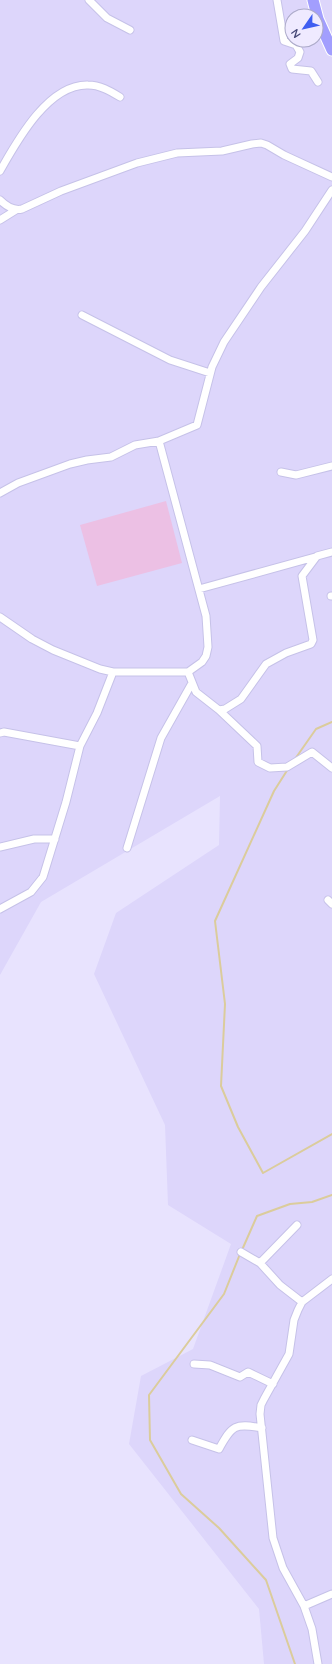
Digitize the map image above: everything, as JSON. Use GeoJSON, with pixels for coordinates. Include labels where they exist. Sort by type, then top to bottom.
{"type":"FeatureCollection","features":[{"type":"Feature","properties":{"kind":"highway"},"geometry":{"type":"LineString","coordinates":[[313,0],[318,19],[332,50]]}},
{"type":"Feature","properties":{"kind":"street"},"geometry":{"type":"LineString","coordinates":[[88,0],[107,18],[130,30]]}},
{"type":"Feature","properties":{"kind":"street"},"geometry":{"type":"LineString","coordinates":[[277,0],[284,41],[296,45],[300,52],[298,58],[290,64],[292,69],[310,71],[318,82]]}},
{"type":"Feature","properties":{"kind":"street"},"geometry":{"type":"LineString","coordinates":[[0,171],[26,129],[40,113],[65,91],[88,85],[98,86],[120,97]]}},
{"type":"Feature","properties":{"kind":"street"},"geometry":{"type":"LineString","coordinates":[[0,220],[16,210],[22,209],[73,186],[137,163],[177,153],[222,151],[252,144],[267,145],[284,155],[332,177]]}},
{"type":"Feature","properties":{"kind":"street"},"geometry":{"type":"LineString","coordinates":[[0,492],[18,482],[56,469],[87,460],[111,457],[135,446],[159,441],[197,424],[210,373],[224,342],[241,316],[305,231],[332,190]]}},
{"type":"Feature","properties":{"kind":"street"},"geometry":{"type":"LineString","coordinates":[[0,200],[16,210]]}},
{"type":"Feature","properties":{"kind":"street"},"geometry":{"type":"LineString","coordinates":[[82,315],[170,360],[210,373]]}},
{"type":"Feature","properties":{"kind":"street"},"geometry":{"type":"LineString","coordinates":[[0,617],[32,639],[53,650],[100,669],[113,672],[188,672],[202,662],[206,656],[208,647],[206,616],[159,441]]}},
{"type":"Feature","properties":{"kind":"street"},"geometry":{"type":"LineString","coordinates":[[281,472],[296,475],[332,466]]}},
{"type":"Feature","properties":{"kind":"street"},"geometry":{"type":"LineString","coordinates":[[199,589],[315,558],[332,552]]}},
{"type":"Feature","properties":{"kind":"street"},"geometry":{"type":"LineString","coordinates":[[219,710],[225,709],[241,700],[266,664],[286,653],[313,642],[302,576],[315,558]]}},
{"type":"Feature","properties":{"kind":"street"},"geometry":{"type":"LineString","coordinates":[[0,909],[18,901],[37,886],[46,869],[80,746],[97,714],[113,672]]}},
{"type":"Feature","properties":{"kind":"street"},"geometry":{"type":"LineString","coordinates":[[188,672],[196,692],[219,710],[257,746],[258,762],[270,768],[287,767],[312,752],[332,768]]}},
{"type":"Feature","properties":{"kind":"street"},"geometry":{"type":"LineString","coordinates":[[127,848],[161,738],[192,683]]}},
{"type":"Feature","properties":{"kind":"street"},"geometry":{"type":"LineString","coordinates":[[0,733],[4,732],[34,736],[80,746]]}},
{"type":"Feature","properties":{"kind":"street"},"geometry":{"type":"LineString","coordinates":[[0,847],[34,839],[55,839]]}},
{"type":"Feature","properties":{"kind":"street"},"geometry":{"type":"LineString","coordinates":[[260,1263],[296,1225]]}},
{"type":"Feature","properties":{"kind":"street"},"geometry":{"type":"LineString","coordinates":[[241,1252],[260,1263],[280,1285],[302,1302]]}},
{"type":"Feature","properties":{"kind":"street"},"geometry":{"type":"LineString","coordinates":[[318,1664],[312,1629],[304,1606],[283,1568],[273,1538],[261,1405],[289,1354],[294,1320],[302,1302],[332,1278]]}},
{"type":"Feature","properties":{"kind":"street"},"geometry":{"type":"LineString","coordinates":[[194,1364],[210,1365],[240,1377],[248,1372],[273,1384]]}},
{"type":"Feature","properties":{"kind":"street"},"geometry":{"type":"LineString","coordinates":[[192,1440],[218,1449],[226,1435],[235,1427],[245,1424],[262,1428]]}},
{"type":"Feature","properties":{"kind":"street"},"geometry":{"type":"LineString","coordinates":[[304,1606],[332,1594]]}},
{"type":"Feature","properties":{"kind":"shaded area"},"geometry":{"type":"Polygon","coordinates":[[[0,0],[332,0],[332,1664],[264,1664],[259,1609],[129,1444],[141,1376],[193,1349],[231,1244],[168,1205],[165,1125],[94,974],[116,913],[219,845],[220,796],[41,902],[0,975],[0,0]]]}},
{"type":"Feature","properties":{"kind":"shaded area"},"geometry":{"type":"Polygon","coordinates":[[[166,501],[182,563],[97,586],[80,525],[166,501]]]}},
{"type":"Feature","properties":{"kind":"waterway"},"geometry":{"type":"LineString","coordinates":[[295,759],[316,729],[332,722]]}},
{"type":"Feature","properties":{"kind":"waterway"},"geometry":{"type":"LineString","coordinates":[[288,769],[274,791],[215,921],[225,1004],[221,1086],[238,1127],[263,1173],[332,1134]]}},
{"type":"Feature","properties":{"kind":"waterway"},"geometry":{"type":"LineString","coordinates":[[242,1250],[257,1216],[290,1204],[312,1202],[332,1195]]}},
{"type":"Feature","properties":{"kind":"waterway"},"geometry":{"type":"LineString","coordinates":[[240,1254],[224,1294],[149,1395],[150,1440],[181,1494],[219,1528],[266,1580],[295,1664]]}}]}
